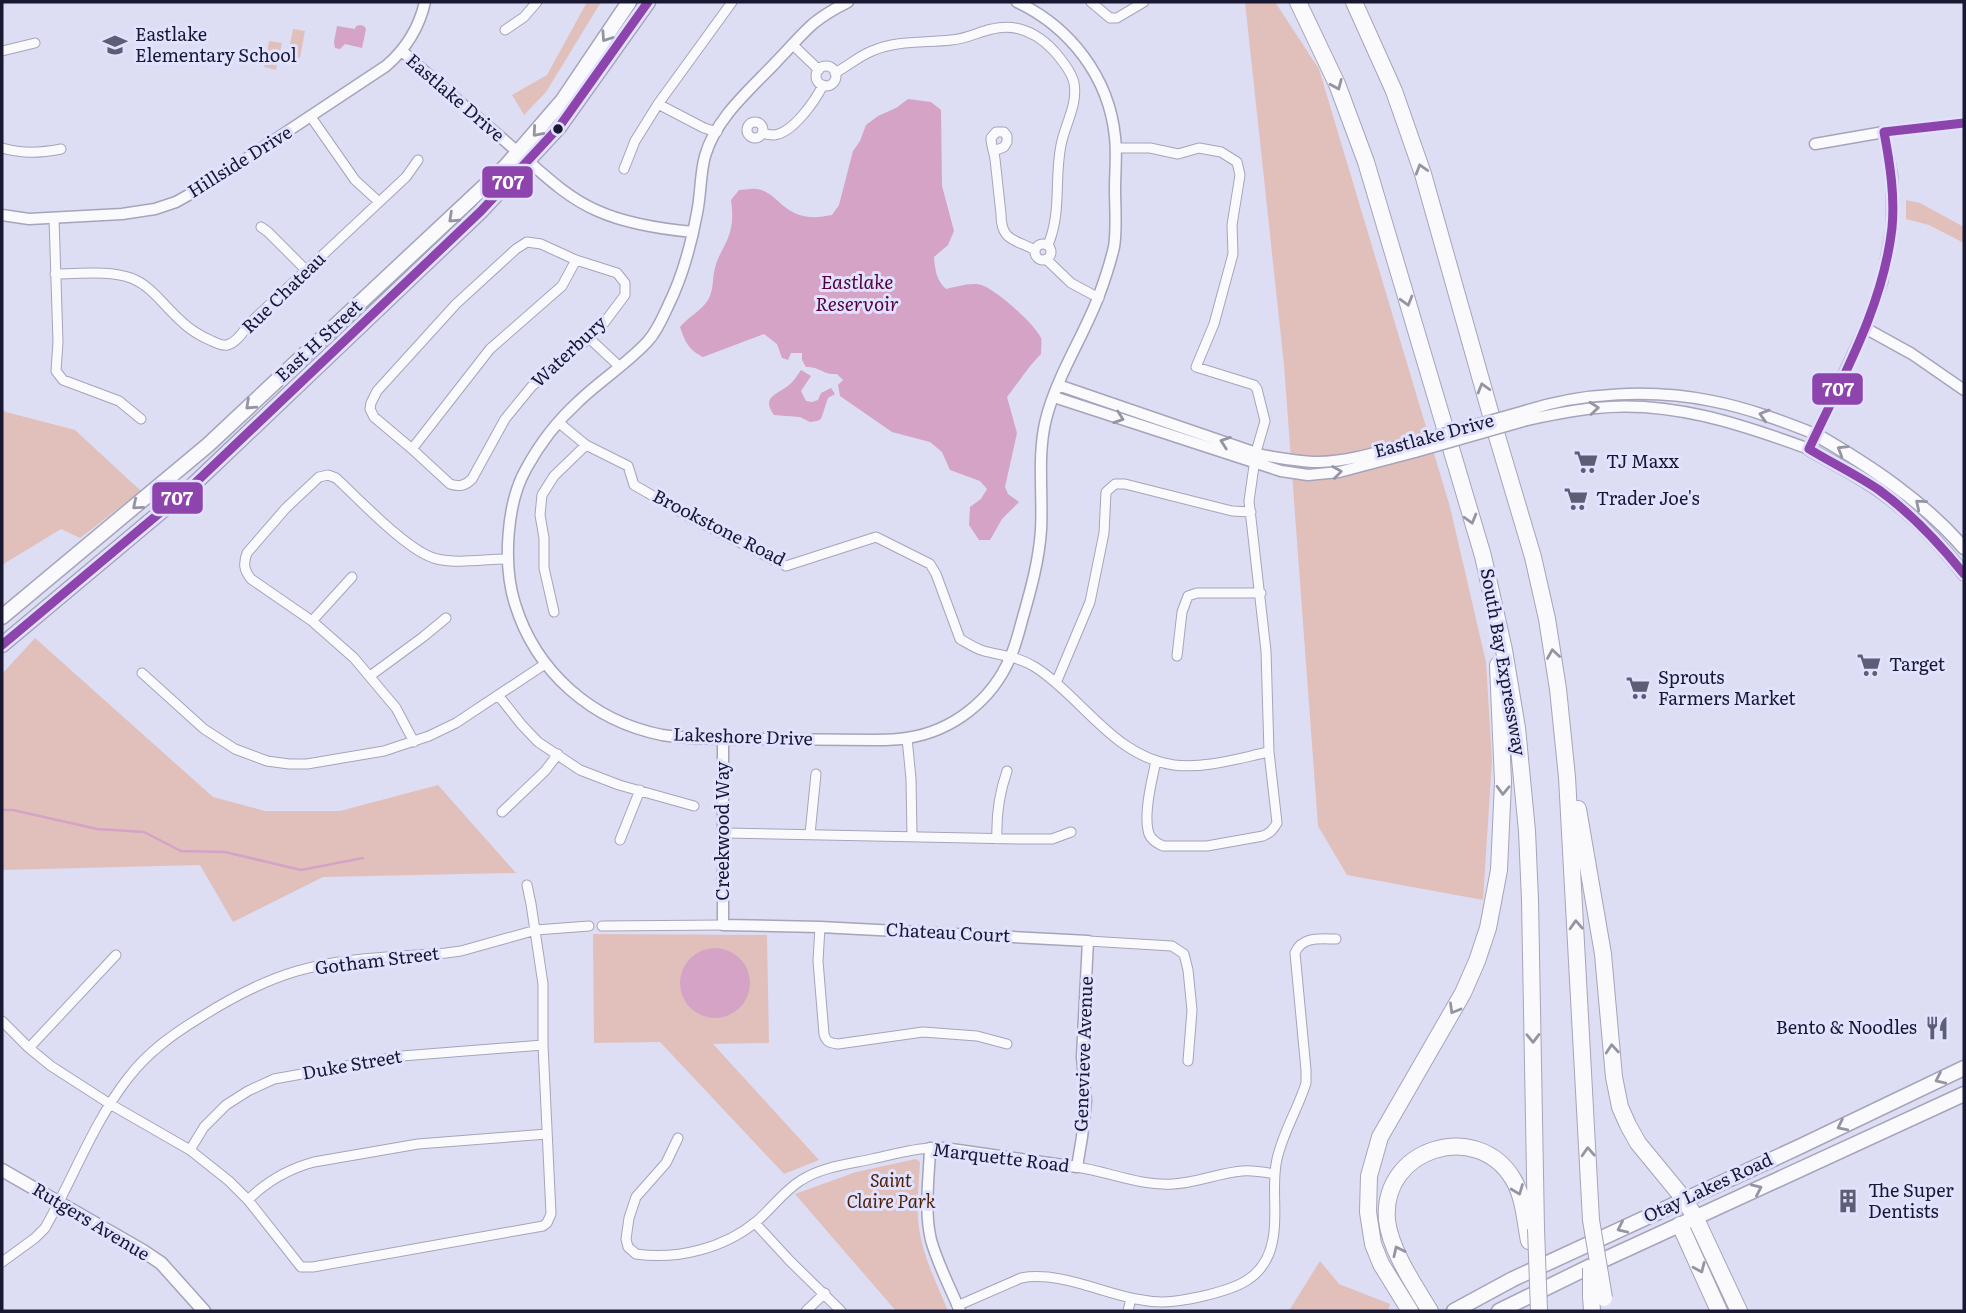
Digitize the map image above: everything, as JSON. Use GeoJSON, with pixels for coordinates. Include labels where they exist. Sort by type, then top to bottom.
{"type":"FeatureCollection","features":[{"type":"Feature","properties":{"kind":"highway","name":"South Bay Expressway"},"geometry":{"type":"LineString","coordinates":[[1298,2],[1336,84],[1366,162],[1483,556],[1504,650],[1517,728],[1527,831],[1533,1235]]}},
{"type":"Feature","properties":{"kind":"highway"},"geometry":{"type":"LineString","coordinates":[[1354,2],[1394,91],[1423,174],[1533,557],[1545,610],[1603,954],[1617,1097],[1638,1143],[1684,1199],[1688,1221],[1719,1311]]}},
{"type":"Feature","properties":{"kind":"highway"},"geometry":{"type":"LineString","coordinates":[[1410,1311],[1381,1264],[1373,1244],[1368,1212],[1369,1177],[1376,1147],[1385,1128],[1471,977],[1492,914],[1500,852],[1503,782],[1498,667],[1504,650]]}},
{"type":"Feature","properties":{"kind":"highway"},"geometry":{"type":"LineString","coordinates":[[1558,689],[1570,824],[1598,1304]]}},
{"type":"Feature","properties":{"kind":"highway"},"geometry":{"type":"LineString","coordinates":[[1430,1311],[1411,1282],[1393,1241],[1387,1221],[1388,1200],[1393,1186],[1405,1168],[1435,1149],[1450,1147],[1472,1149],[1492,1158],[1504,1167],[1516,1185],[1533,1235],[1539,1311]]}},
{"type":"Feature","properties":{"kind":"highway"},"geometry":{"type":"LineString","coordinates":[[1688,1221],[1739,1311]]}},
{"type":"Feature","properties":{"kind":"main road","name":"East H Street"},"geometry":{"type":"LineString","coordinates":[[2,645],[192,485],[481,211],[524,157],[629,2]]}},
{"type":"Feature","properties":{"kind":"main road","name":"East H Street"},"geometry":{"type":"LineString","coordinates":[[2,617],[208,445],[465,206],[559,127],[648,2]]}},
{"type":"Feature","properties":{"kind":"main road"},"geometry":{"type":"LineString","coordinates":[[1815,434],[1874,469],[1923,505],[1964,548]]}},
{"type":"Feature","properties":{"kind":"main road"},"geometry":{"type":"LineString","coordinates":[[1810,449],[1889,497],[1923,527],[1964,574]]}},
{"type":"Feature","properties":{"kind":"main road","name":"Otay Lakes Road"},"geometry":{"type":"LineString","coordinates":[[1454,1311],[1513,1279],[1964,1068]]}},
{"type":"Feature","properties":{"kind":"main road","name":"Otay Lakes Road"},"geometry":{"type":"LineString","coordinates":[[1499,1311],[1964,1094]]}},
{"type":"Feature","properties":{"kind":"main road","name":"Rutgers Avenue"},"geometry":{"type":"LineString","coordinates":[[2,1170],[161,1263],[204,1311]]}},
{"type":"Feature","properties":{"kind":"street","name":"Hillside Drive"},"geometry":{"type":"LineString","coordinates":[[2,215],[29,219],[122,214],[155,209],[176,202],[208,184],[386,66],[411,40],[425,2]]}},
{"type":"Feature","properties":{"kind":"street"},"geometry":{"type":"LineString","coordinates":[[505,30],[524,18],[537,2]]}},
{"type":"Feature","properties":{"kind":"street"},"geometry":{"type":"LineString","coordinates":[[624,169],[635,141],[658,104],[732,2]]}},
{"type":"Feature","properties":{"kind":"street","name":"Lakeshore Drive"},"geometry":{"type":"LineString","coordinates":[[848,2],[821,17],[730,111],[705,155],[697,211],[683,271],[658,325],[649,340],[558,422],[541,443],[524,472],[516,494],[510,526],[510,585],[517,610],[532,643],[545,664],[582,700],[626,724],[664,735],[875,740],[907,738],[932,732],[961,719],[999,680],[1011,656],[1032,585],[1039,549],[1042,449],[1046,418],[1058,385],[1098,298],[1114,246],[1116,148],[1107,101],[1091,66],[1074,44],[1054,25],[1017,2]]}},
{"type":"Feature","properties":{"kind":"street"},"geometry":{"type":"LineString","coordinates":[[1091,2],[1110,18],[1117,18],[1144,2]]}},
{"type":"Feature","properties":{"kind":"street"},"geometry":{"type":"LineString","coordinates":[[835,73],[873,50],[895,44],[952,40],[1005,27],[1023,29],[1040,38],[1056,53],[1074,80],[1075,100],[1061,144],[1056,223],[1048,245],[1051,253],[1046,259],[1041,260],[1035,250],[1009,238],[1002,231],[994,151]]}},
{"type":"Feature","properties":{"kind":"street"},"geometry":{"type":"LineString","coordinates":[[2,51],[35,43]]}},
{"type":"Feature","properties":{"kind":"street"},"geometry":{"type":"LineString","coordinates":[[793,45],[819,70]]}},
{"type":"Feature","properties":{"kind":"street","name":"Eastlake Drive"},"geometry":{"type":"LineString","coordinates":[[402,51],[565,192],[600,212],[635,224],[692,232]]}},
{"type":"Feature","properties":{"kind":"street"},"geometry":{"type":"LineString","coordinates":[[819,70],[828,67],[835,73]]}},
{"type":"Feature","properties":{"kind":"street"},"geometry":{"type":"LineString","coordinates":[[819,70],[817,79],[823,85],[829,86],[834,82],[835,73]]}},
{"type":"Feature","properties":{"kind":"street"},"geometry":{"type":"LineString","coordinates":[[762,133],[775,135],[794,125],[823,85]]}},
{"type":"Feature","properties":{"kind":"street"},"geometry":{"type":"LineString","coordinates":[[658,104],[716,132]]}},
{"type":"Feature","properties":{"kind":"street"},"geometry":{"type":"LineString","coordinates":[[311,117],[355,180],[379,202]]}},
{"type":"Feature","properties":{"kind":"street"},"geometry":{"type":"LineString","coordinates":[[1815,144],[1884,132],[1964,123]]}},
{"type":"Feature","properties":{"kind":"street"},"geometry":{"type":"LineString","coordinates":[[1810,449],[1865,328],[1882,282],[1892,227],[1892,176],[1884,132]]}},
{"type":"Feature","properties":{"kind":"street"},"geometry":{"type":"LineString","coordinates":[[2,148],[38,153],[61,149]]}},
{"type":"Feature","properties":{"kind":"street"},"geometry":{"type":"LineString","coordinates":[[1116,148],[1150,148],[1178,153],[1199,148],[1221,152],[1237,162],[1240,174],[1232,225],[1233,254],[1214,324],[1196,367],[1254,385],[1265,421],[1255,458],[1249,501],[1261,593],[1269,752],[1277,823],[1263,836],[1207,846],[1163,846],[1151,838],[1148,830],[1149,788],[1156,761],[1175,765],[1198,765],[1269,752]]}},
{"type":"Feature","properties":{"kind":"street","name":"Rue Chateau"},"geometry":{"type":"LineString","coordinates":[[55,274],[107,274],[132,279],[159,298],[180,321],[197,333],[219,344],[228,345],[406,177],[418,160]]}},
{"type":"Feature","properties":{"kind":"street"},"geometry":{"type":"LineString","coordinates":[[54,218],[58,342],[56,371],[63,380],[119,401],[141,419]]}},
{"type":"Feature","properties":{"kind":"street"},"geometry":{"type":"LineString","coordinates":[[261,227],[307,271]]}},
{"type":"Feature","properties":{"kind":"street","name":"Waterbury"},"geometry":{"type":"LineString","coordinates":[[527,242],[541,244],[576,260],[617,273],[623,279],[625,295],[589,338],[532,386],[515,406],[467,484],[450,484],[373,417],[370,409],[377,391],[454,305],[516,248],[527,242]]}},
{"type":"Feature","properties":{"kind":"street"},"geometry":{"type":"LineString","coordinates":[[1035,250],[1040,244],[1048,245]]}},
{"type":"Feature","properties":{"kind":"street"},"geometry":{"type":"LineString","coordinates":[[1046,259],[1071,283],[1098,298]]}},
{"type":"Feature","properties":{"kind":"street"},"geometry":{"type":"LineString","coordinates":[[412,449],[490,349],[562,286],[576,260]]}},
{"type":"Feature","properties":{"kind":"street"},"geometry":{"type":"LineString","coordinates":[[1865,328],[1912,354],[1964,390]]}},
{"type":"Feature","properties":{"kind":"street"},"geometry":{"type":"LineString","coordinates":[[589,338],[620,367]]}},
{"type":"Feature","properties":{"kind":"street","name":"Eastlake Drive"},"geometry":{"type":"LineString","coordinates":[[1058,385],[1255,458]]}},
{"type":"Feature","properties":{"kind":"street","name":"Eastlake Drive"},"geometry":{"type":"LineString","coordinates":[[1526,416],[1548,404],[1582,398],[1625,394],[1671,396],[1711,401],[1771,416],[1815,434]]}},
{"type":"Feature","properties":{"kind":"street","name":"Eastlake Drive"},"geometry":{"type":"LineString","coordinates":[[1054,397],[1255,458],[1298,461],[1320,462],[1413,447],[1526,416],[1599,407],[1683,411],[1734,423],[1810,449]]}},
{"type":"Feature","properties":{"kind":"street","name":"Brookstone Road"},"geometry":{"type":"LineString","coordinates":[[558,422],[586,445],[628,466],[634,485],[786,566],[876,537],[930,564],[960,639],[982,650],[1011,656],[1033,666],[1056,683],[1119,741],[1131,750],[1156,761]]}},
{"type":"Feature","properties":{"kind":"street"},"geometry":{"type":"LineString","coordinates":[[554,612],[544,568],[544,538],[540,515],[542,495],[554,476],[586,445]]}},
{"type":"Feature","properties":{"kind":"street"},"geometry":{"type":"LineString","coordinates":[[414,742],[396,708],[340,644],[251,579],[245,571],[247,553],[286,508],[319,477],[328,475],[336,478],[396,534],[425,555],[450,561],[508,559]]}},
{"type":"Feature","properties":{"kind":"street"},"geometry":{"type":"LineString","coordinates":[[1056,683],[1090,602],[1104,533],[1106,492],[1111,487],[1125,484],[1232,511],[1251,512]]}},
{"type":"Feature","properties":{"kind":"street"},"geometry":{"type":"LineString","coordinates":[[312,621],[352,577]]}},
{"type":"Feature","properties":{"kind":"street"},"geometry":{"type":"LineString","coordinates":[[1177,656],[1182,612],[1188,596],[1196,593],[1261,593]]}},
{"type":"Feature","properties":{"kind":"street"},"geometry":{"type":"LineString","coordinates":[[370,676],[446,618]]}},
{"type":"Feature","properties":{"kind":"street"},"geometry":{"type":"LineString","coordinates":[[142,673],[213,736],[235,749],[267,761],[289,764],[324,763],[414,742],[456,723],[545,664]]}},
{"type":"Feature","properties":{"kind":"street"},"geometry":{"type":"LineString","coordinates":[[498,695],[538,742],[594,777],[694,806]]}},
{"type":"Feature","properties":{"kind":"street","name":"Creekwood Way"},"geometry":{"type":"LineString","coordinates":[[723,738],[723,925]]}},
{"type":"Feature","properties":{"kind":"street"},"geometry":{"type":"LineString","coordinates":[[907,738],[912,836]]}},
{"type":"Feature","properties":{"kind":"street"},"geometry":{"type":"LineString","coordinates":[[502,812],[545,771],[558,754]]}},
{"type":"Feature","properties":{"kind":"street"},"geometry":{"type":"LineString","coordinates":[[997,839],[996,816],[1001,786],[1007,771]]}},
{"type":"Feature","properties":{"kind":"street"},"geometry":{"type":"LineString","coordinates":[[810,834],[816,774]]}},
{"type":"Feature","properties":{"kind":"street"},"geometry":{"type":"LineString","coordinates":[[620,840],[640,790]]}},
{"type":"Feature","properties":{"kind":"street"},"geometry":{"type":"LineString","coordinates":[[723,833],[1052,839],[1072,832]]}},
{"type":"Feature","properties":{"kind":"street"},"geometry":{"type":"LineString","coordinates":[[2,1021],[54,1068],[190,1150],[229,1181],[248,1200],[301,1267],[531,1230],[548,1223],[551,1214],[543,1045],[543,984],[527,885]]}},
{"type":"Feature","properties":{"kind":"street","name":"Gotham Street"},"geometry":{"type":"LineString","coordinates":[[2,1262],[45,1228],[110,1104],[128,1077],[159,1045],[222,1004],[273,979],[298,971],[351,960],[461,950],[536,930],[589,926]]}},
{"type":"Feature","properties":{"kind":"street","name":"Chateau Court"},"geometry":{"type":"LineString","coordinates":[[602,926],[820,927],[1172,946],[1186,957],[1192,1010],[1188,1061]]}},
{"type":"Feature","properties":{"kind":"street"},"geometry":{"type":"LineString","coordinates":[[820,927],[818,961],[824,1034],[831,1044],[923,1032],[977,1036],[1007,1044]]}},
{"type":"Feature","properties":{"kind":"street"},"geometry":{"type":"LineString","coordinates":[[930,1148],[927,1205],[930,1237],[958,1309],[1021,1278],[1031,1276],[1050,1277],[1152,1303],[1173,1303],[1229,1290],[1253,1277],[1267,1258],[1273,1242],[1275,1174],[1279,1151],[1307,1077],[1295,953],[1301,944],[1308,940],[1336,939]]}},
{"type":"Feature","properties":{"kind":"street","name":"Genevieve Avenue"},"geometry":{"type":"LineString","coordinates":[[1077,1167],[1086,1101],[1082,1058],[1088,941]]}},
{"type":"Feature","properties":{"kind":"street"},"geometry":{"type":"LineString","coordinates":[[29,1048],[116,955]]}},
{"type":"Feature","properties":{"kind":"street","name":"Duke Street"},"geometry":{"type":"LineString","coordinates":[[190,1150],[204,1127],[226,1105],[274,1079],[402,1056],[543,1045]]}},
{"type":"Feature","properties":{"kind":"street"},"geometry":{"type":"LineString","coordinates":[[248,1200],[278,1176],[314,1162],[418,1144],[547,1134]]}},
{"type":"Feature","properties":{"kind":"street","name":"Marquette Road"},"geometry":{"type":"LineString","coordinates":[[678,1138],[666,1163],[636,1197],[629,1218],[626,1240],[631,1251],[639,1255],[698,1252],[755,1223],[790,1188],[816,1172],[930,1148],[1077,1167],[1147,1183],[1197,1181],[1244,1171],[1275,1174]]}},
{"type":"Feature","properties":{"kind":"street"},"geometry":{"type":"LineString","coordinates":[[755,1223],[841,1311]]}},
{"type":"Feature","properties":{"kind":"street"},"geometry":{"type":"LineString","coordinates":[[806,1311],[825,1293]]}},
{"type":"Feature","properties":{"kind":"street"},"geometry":{"type":"LineString","coordinates":[[1128,1311],[1131,1298]]}},
{"type":"Feature","properties":{"kind":"green space"},"geometry":{"type":"Polygon","coordinates":[[[587,2],[601,2],[546,92],[524,115],[512,95],[547,75],[587,2]]]}},
{"type":"Feature","properties":{"kind":"green space"},"geometry":{"type":"Polygon","coordinates":[[[1245,2],[1275,2],[1319,69],[1450,507],[1486,662],[1492,760],[1483,900],[1347,875],[1318,826],[1284,365],[1245,2]]]}},
{"type":"Feature","properties":{"kind":"green space"},"geometry":{"type":"Polygon","coordinates":[[[293,29],[305,31],[300,58],[288,55],[293,29]]]}},
{"type":"Feature","properties":{"kind":"green space"},"geometry":{"type":"Polygon","coordinates":[[[269,41],[282,43],[276,70],[264,67],[269,41]]]}},
{"type":"Feature","properties":{"kind":"green space"},"geometry":{"type":"Polygon","coordinates":[[[1906,200],[1920,203],[1964,227],[1964,243],[1929,225],[1906,219],[1906,200]]]}},
{"type":"Feature","properties":{"kind":"green space"},"geometry":{"type":"Polygon","coordinates":[[[2,409],[75,430],[141,491],[80,538],[61,529],[2,565],[2,409]]]}},
{"type":"Feature","properties":{"kind":"green space"},"geometry":{"type":"Polygon","coordinates":[[[35,638],[213,797],[265,811],[340,811],[438,785],[516,873],[323,877],[233,922],[200,865],[2,870],[2,674],[35,638]]]}},
{"type":"Feature","properties":{"kind":"green space"},"geometry":{"type":"Polygon","coordinates":[[[593,934],[767,935],[769,1043],[713,1044],[819,1160],[784,1174],[660,1042],[594,1043],[593,934]]]}},
{"type":"Feature","properties":{"kind":"green space","name":"Saint Claire Park"},"geometry":{"type":"Polygon","coordinates":[[[916,1159],[920,1162],[918,1211],[921,1239],[948,1311],[896,1311],[795,1194],[856,1172],[916,1159]]]}},
{"type":"Feature","properties":{"kind":"green space"},"geometry":{"type":"Polygon","coordinates":[[[1320,1261],[1339,1284],[1390,1304],[1388,1311],[1285,1311],[1290,1309],[1320,1261]]]}},
{"type":"Feature","properties":{"kind":"water"},"geometry":{"type":"Polygon","coordinates":[[[360,25],[366,29],[362,48],[345,44],[340,49],[335,48],[337,26],[355,29],[360,25]]]}},
{"type":"Feature","properties":{"kind":"water","name":"Eastlake Reservoir"},"geometry":{"type":"Polygon","coordinates":[[[908,99],[931,102],[941,110],[942,186],[954,231],[948,245],[934,257],[940,282],[946,289],[975,284],[990,289],[1024,317],[1041,338],[1041,354],[1007,397],[1017,433],[1005,487],[1008,494],[1019,502],[1002,519],[990,540],[979,540],[969,525],[970,507],[981,499],[987,489],[980,481],[950,470],[942,452],[930,442],[892,432],[840,396],[838,385],[843,380],[837,374],[806,367],[802,353],[791,353],[788,360],[782,358],[777,344],[764,334],[703,357],[688,345],[680,327],[710,296],[716,264],[731,229],[731,200],[739,190],[754,189],[766,192],[800,215],[832,215],[839,205],[853,151],[866,125],[908,99]]]}},
{"type":"Feature","properties":{"kind":"water"},"geometry":{"type":"Polygon","coordinates":[[[801,370],[811,376],[801,391],[806,401],[818,400],[821,393],[831,388],[835,394],[828,398],[821,419],[817,421],[774,415],[769,405],[771,398],[790,384],[801,370]]]}},
{"type":"Feature","properties":{"kind":"water"},"geometry":{"type":"Polygon","coordinates":[[[708,948],[722,948],[735,953],[745,963],[750,983],[745,1003],[735,1013],[722,1018],[708,1018],[695,1013],[685,1003],[680,990],[680,976],[685,963],[695,953],[708,948]]]}},
{"type":"Feature","properties":{"kind":"waterway"},"geometry":{"type":"LineString","coordinates":[[2,810],[13,810],[97,829],[144,832],[181,851],[225,852],[301,870],[363,858]]}},
{"type":"Feature","properties":{"kind":"transit line","name":"707"},"geometry":{"type":"LineString","coordinates":[[2,645],[193,485],[481,211],[559,127],[648,2]]}},
{"type":"Feature","properties":{"kind":"transit line","name":"707"},"geometry":{"type":"LineString","coordinates":[[1884,132],[1964,123]]}},
{"type":"Feature","properties":{"kind":"transit line","name":"707"},"geometry":{"type":"LineString","coordinates":[[1884,132],[1893,204],[1887,257],[1880,286],[1860,341],[1809,449],[1891,499],[1924,529],[1964,574]]}},
{"type":"Feature","properties":{"kind":"place","name":"Eastlake Elementary School"},"geometry":{"type":"Point","coordinates":[115,45]}},
{"type":"Feature","properties":{"kind":"place","name":"TJ Maxx"},"geometry":{"type":"Point","coordinates":[1586,462]}},
{"type":"Feature","properties":{"kind":"place","name":"Trader Joe's"},"geometry":{"type":"Point","coordinates":[1576,499]}},
{"type":"Feature","properties":{"kind":"place","name":"Target"},"geometry":{"type":"Point","coordinates":[1869,665]}},
{"type":"Feature","properties":{"kind":"place","name":"Sprouts Farmers Market"},"geometry":{"type":"Point","coordinates":[1638,688]}},
{"type":"Feature","properties":{"kind":"place","name":"Bento & Noodles"},"geometry":{"type":"Point","coordinates":[1937,1028]}},
{"type":"Feature","properties":{"kind":"place","name":"The Super Dentists"},"geometry":{"type":"Point","coordinates":[1848,1201]}}]}
